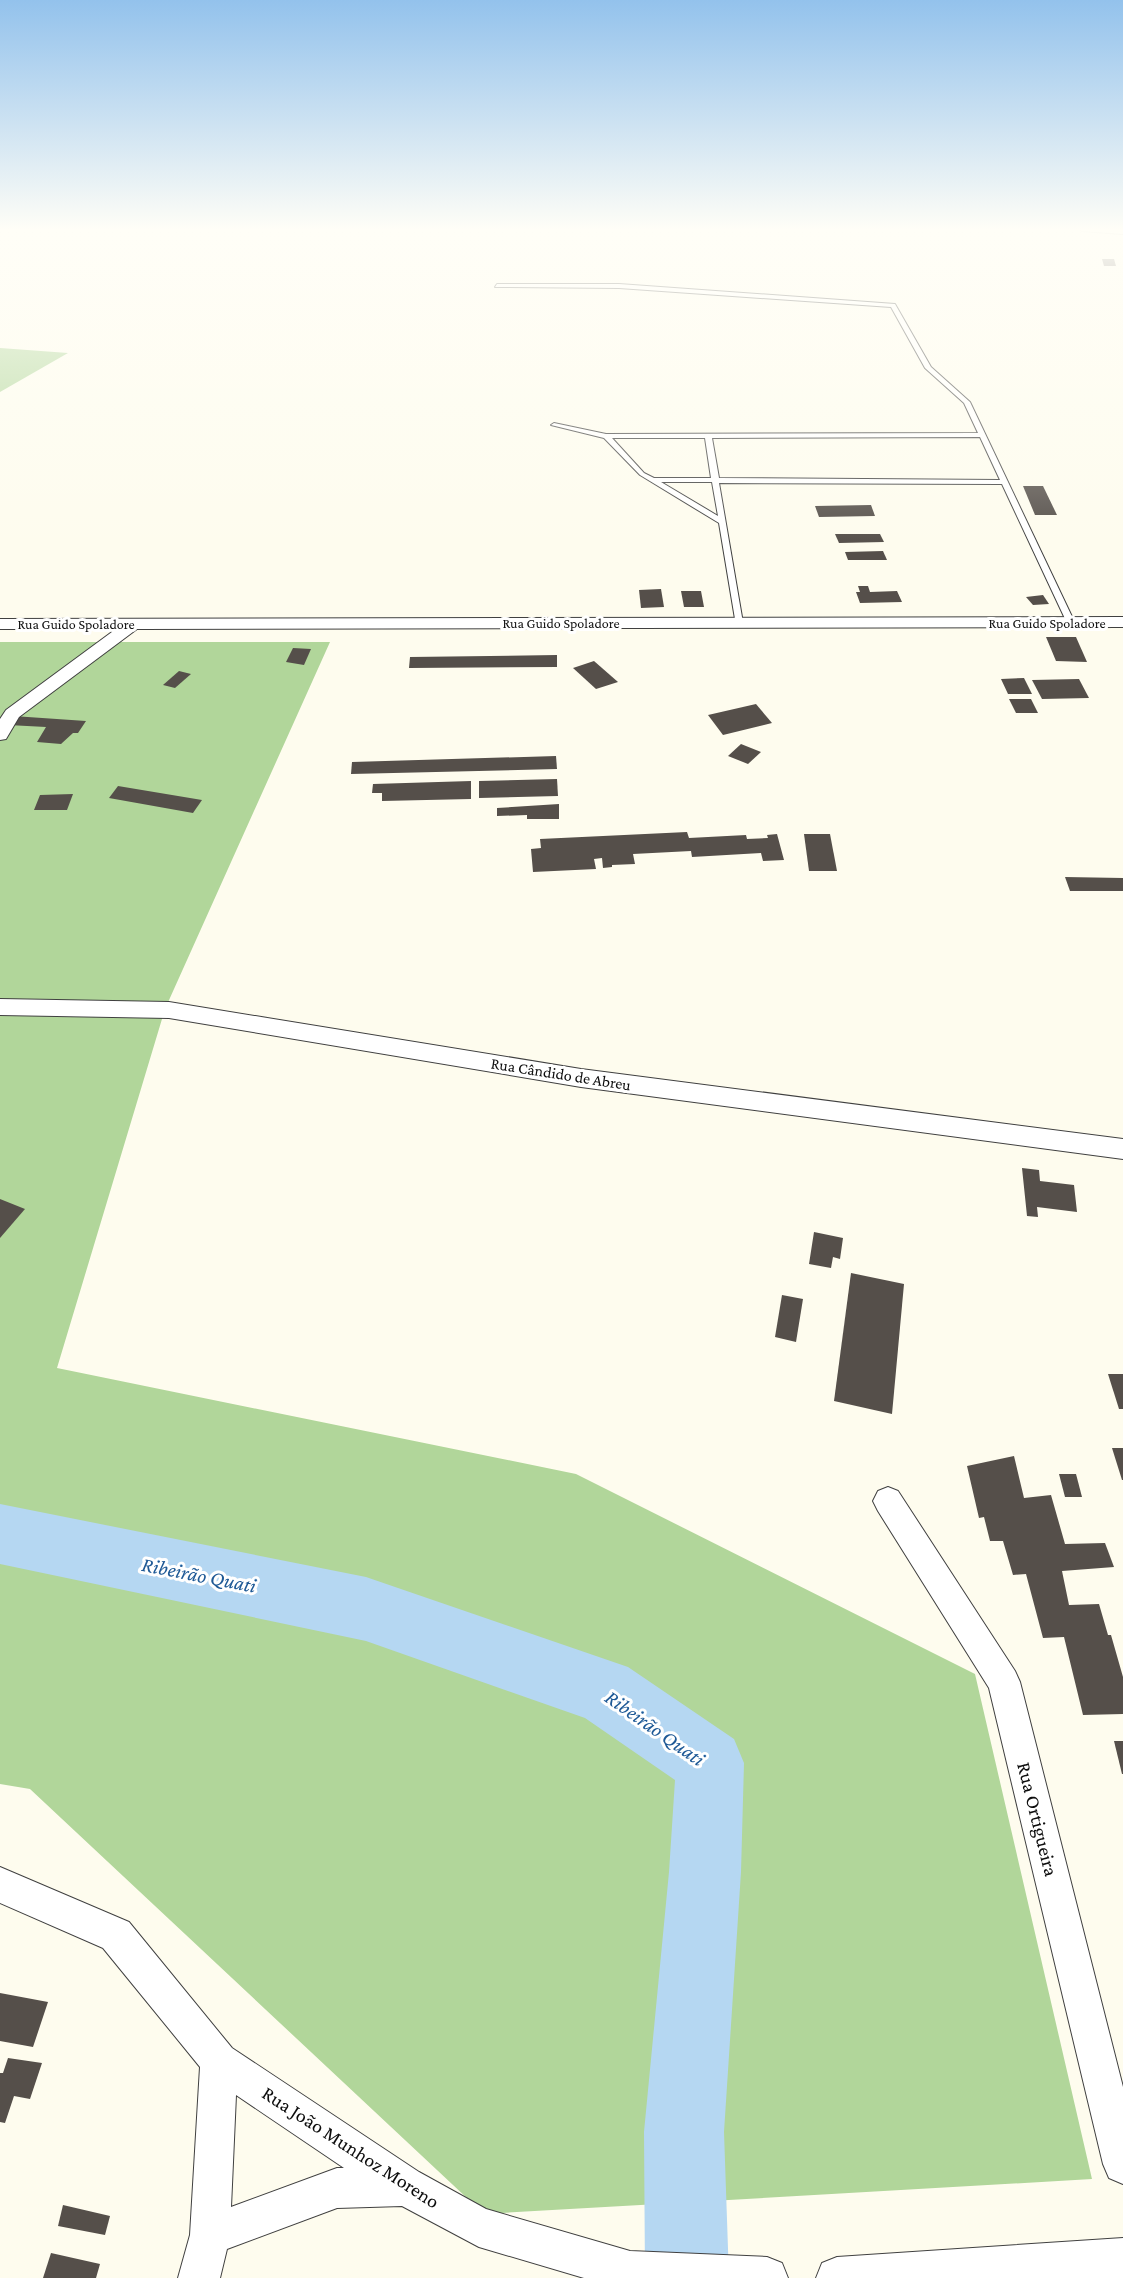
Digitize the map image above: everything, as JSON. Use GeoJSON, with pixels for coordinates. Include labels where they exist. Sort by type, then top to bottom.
{"type":"FeatureCollection","features":[{"type":"Feature","properties":{"kind":"street","name":"Rua Guido Spoladore"},"geometry":{"type":"LineString","coordinates":[[0,624],[1123,622]]}},
{"type":"Feature","properties":{"kind":"street"},"geometry":{"type":"LineString","coordinates":[[0,735],[12,714],[133,624]]}},
{"type":"Feature","properties":{"kind":"street","name":"Rua Cândido de Abreu"},"geometry":{"type":"LineString","coordinates":[[0,1007],[169,1010],[581,1078],[1123,1149]]}},
{"type":"Feature","properties":{"kind":"street","name":"Rua Ortigueira"},"geometry":{"type":"LineString","coordinates":[[888,1501],[1004,1682],[1123,2164]]}},
{"type":"Feature","properties":{"kind":"street","name":"Rua João Munhoz Moreno"},"geometry":{"type":"LineString","coordinates":[[0,1885],[116,1935],[219,2061],[405,2186],[479,2228],[630,2271],[767,2278]]}},
{"type":"Feature","properties":{"kind":"street"},"geometry":{"type":"LineString","coordinates":[[199,2278],[210,2235],[219,2061]]}},
{"type":"Feature","properties":{"kind":"street"},"geometry":{"type":"LineString","coordinates":[[210,2235],[337,2188],[405,2186]]}},
{"type":"Feature","properties":{"kind":"street"},"geometry":{"type":"LineString","coordinates":[[837,2278],[1123,2258]]}},
{"type":"Feature","properties":{"kind":"lane"},"geometry":{"type":"LineString","coordinates":[[910,334],[928,368],[967,402],[1071,622]]}},
{"type":"Feature","properties":{"kind":"lane"},"geometry":{"type":"LineString","coordinates":[[554,425],[606,436],[982,435]]}},
{"type":"Feature","properties":{"kind":"lane"},"geometry":{"type":"LineString","coordinates":[[606,436],[642,474],[723,522]]}},
{"type":"Feature","properties":{"kind":"lane"},"geometry":{"type":"LineString","coordinates":[[708,436],[739,623]]}},
{"type":"Feature","properties":{"kind":"lane"},"geometry":{"type":"LineString","coordinates":[[653,480],[1003,482]]}},
{"type":"Feature","properties":{"kind":"green space"},"geometry":{"type":"Polygon","coordinates":[[[0,348],[68,353],[0,392],[0,348]]]}},
{"type":"Feature","properties":{"kind":"green space"},"geometry":{"type":"Polygon","coordinates":[[[0,642],[330,642],[165,1009],[57,1368],[576,1474],[975,1674],[1092,2179],[484,2214],[30,1789],[0,1784],[0,642]]]}},
{"type":"Feature","properties":{"kind":"building"},"geometry":{"type":"Polygon","coordinates":[[[1023,486],[1043,486],[1057,515],[1035,515],[1023,486]]]}},
{"type":"Feature","properties":{"kind":"building"},"geometry":{"type":"Polygon","coordinates":[[[871,505],[875,516],[819,517],[815,506],[871,505]]]}},
{"type":"Feature","properties":{"kind":"building"},"geometry":{"type":"Polygon","coordinates":[[[835,534],[880,534],[884,542],[839,543],[835,534]]]}},
{"type":"Feature","properties":{"kind":"building"},"geometry":{"type":"Polygon","coordinates":[[[883,551],[887,560],[848,560],[845,552],[883,551]]]}},
{"type":"Feature","properties":{"kind":"building"},"geometry":{"type":"Polygon","coordinates":[[[858,586],[868,586],[870,592],[897,591],[902,602],[860,603],[856,592],[860,592],[858,586]]]}},
{"type":"Feature","properties":{"kind":"building"},"geometry":{"type":"Polygon","coordinates":[[[661,589],[664,607],[641,608],[639,590],[661,589]]]}},
{"type":"Feature","properties":{"kind":"building"},"geometry":{"type":"Polygon","coordinates":[[[681,591],[701,591],[704,607],[684,607],[681,591]]]}},
{"type":"Feature","properties":{"kind":"building"},"geometry":{"type":"Polygon","coordinates":[[[1043,595],[1049,604],[1033,605],[1026,597],[1043,595]]]}},
{"type":"Feature","properties":{"kind":"building"},"geometry":{"type":"Polygon","coordinates":[[[1046,637],[1076,637],[1087,662],[1056,661],[1046,637]]]}},
{"type":"Feature","properties":{"kind":"building"},"geometry":{"type":"Polygon","coordinates":[[[293,648],[311,649],[304,665],[286,662],[293,648]]]}},
{"type":"Feature","properties":{"kind":"building"},"geometry":{"type":"Polygon","coordinates":[[[557,655],[557,667],[409,668],[410,657],[557,655]]]}},
{"type":"Feature","properties":{"kind":"building"},"geometry":{"type":"Polygon","coordinates":[[[594,661],[618,682],[596,689],[573,668],[594,661]]]}},
{"type":"Feature","properties":{"kind":"building"},"geometry":{"type":"Polygon","coordinates":[[[179,671],[191,674],[175,688],[163,685],[179,671]]]}},
{"type":"Feature","properties":{"kind":"building"},"geometry":{"type":"Polygon","coordinates":[[[1024,678],[1032,694],[1008,694],[1001,679],[1024,678]]]}},
{"type":"Feature","properties":{"kind":"building"},"geometry":{"type":"Polygon","coordinates":[[[1079,679],[1089,698],[1042,699],[1032,680],[1079,679]]]}},
{"type":"Feature","properties":{"kind":"building"},"geometry":{"type":"Polygon","coordinates":[[[1009,699],[1031,699],[1038,713],[1016,713],[1009,699]]]}},
{"type":"Feature","properties":{"kind":"building"},"geometry":{"type":"Polygon","coordinates":[[[756,704],[772,723],[723,735],[708,715],[756,704]]]}},
{"type":"Feature","properties":{"kind":"building"},"geometry":{"type":"Polygon","coordinates":[[[13,716],[86,721],[78,733],[73,733],[61,744],[37,742],[46,727],[8,725],[13,716]]]}},
{"type":"Feature","properties":{"kind":"building"},"geometry":{"type":"Polygon","coordinates":[[[741,744],[761,752],[748,764],[728,756],[741,744]]]}},
{"type":"Feature","properties":{"kind":"building"},"geometry":{"type":"Polygon","coordinates":[[[556,756],[557,769],[351,774],[352,762],[556,756]]]}},
{"type":"Feature","properties":{"kind":"building"},"geometry":{"type":"Polygon","coordinates":[[[557,779],[558,796],[479,798],[479,781],[557,779]]]}},
{"type":"Feature","properties":{"kind":"building"},"geometry":{"type":"Polygon","coordinates":[[[471,781],[471,799],[382,801],[382,793],[372,793],[373,784],[471,781]]]}},
{"type":"Feature","properties":{"kind":"building"},"geometry":{"type":"Polygon","coordinates":[[[118,786],[202,800],[193,813],[109,798],[118,786]]]}},
{"type":"Feature","properties":{"kind":"building"},"geometry":{"type":"Polygon","coordinates":[[[73,794],[67,810],[34,810],[40,795],[73,794]]]}},
{"type":"Feature","properties":{"kind":"building"},"geometry":{"type":"Polygon","coordinates":[[[559,804],[559,819],[527,819],[527,815],[497,816],[497,808],[559,804]]]}},
{"type":"Feature","properties":{"kind":"building"},"geometry":{"type":"Polygon","coordinates":[[[687,832],[689,838],[746,835],[747,839],[768,838],[767,835],[777,834],[784,860],[763,861],[761,853],[692,857],[691,851],[633,854],[635,864],[612,865],[612,867],[603,868],[602,858],[594,859],[596,869],[533,872],[531,849],[541,848],[540,839],[687,832]]]}},
{"type":"Feature","properties":{"kind":"building"},"geometry":{"type":"Polygon","coordinates":[[[804,834],[830,834],[837,871],[809,871],[804,834]]]}},
{"type":"Feature","properties":{"kind":"building"},"geometry":{"type":"Polygon","coordinates":[[[1065,877],[1123,878],[1123,891],[1070,891],[1065,877]]]}},
{"type":"Feature","properties":{"kind":"building"},"geometry":{"type":"Polygon","coordinates":[[[1022,1168],[1039,1170],[1040,1181],[1074,1185],[1077,1212],[1037,1207],[1038,1217],[1027,1216],[1022,1168]]]}},
{"type":"Feature","properties":{"kind":"building"},"geometry":{"type":"Polygon","coordinates":[[[0,1199],[25,1209],[0,1238],[0,1199]]]}},
{"type":"Feature","properties":{"kind":"building"},"geometry":{"type":"Polygon","coordinates":[[[814,1232],[843,1238],[840,1259],[833,1257],[831,1268],[809,1264],[814,1232]]]}},
{"type":"Feature","properties":{"kind":"building"},"geometry":{"type":"Polygon","coordinates":[[[851,1273],[904,1284],[892,1414],[834,1401],[851,1273]]]}},
{"type":"Feature","properties":{"kind":"building"},"geometry":{"type":"Polygon","coordinates":[[[782,1295],[803,1299],[796,1342],[775,1337],[782,1295]]]}},
{"type":"Feature","properties":{"kind":"building"},"geometry":{"type":"Polygon","coordinates":[[[1108,1374],[1123,1374],[1123,1409],[1119,1409],[1108,1374]]]}},
{"type":"Feature","properties":{"kind":"building"},"geometry":{"type":"Polygon","coordinates":[[[1112,1448],[1123,1448],[1123,1480],[1122,1480],[1112,1448]]]}},
{"type":"Feature","properties":{"kind":"building"},"geometry":{"type":"Polygon","coordinates":[[[1014,1456],[1024,1498],[1051,1495],[1065,1544],[1105,1543],[1114,1567],[1062,1571],[1069,1605],[1099,1604],[1123,1677],[1123,1714],[1083,1715],[1064,1637],[1043,1638],[1026,1574],[1013,1575],[1003,1541],[990,1541],[984,1517],[979,1518],[967,1466],[1014,1456]]]}},
{"type":"Feature","properties":{"kind":"building"},"geometry":{"type":"Polygon","coordinates":[[[1059,1474],[1076,1474],[1082,1497],[1065,1497],[1059,1474]]]}},
{"type":"Feature","properties":{"kind":"building"},"geometry":{"type":"Polygon","coordinates":[[[1114,1741],[1123,1741],[1123,1774],[1122,1774],[1114,1741]]]}},
{"type":"Feature","properties":{"kind":"building"},"geometry":{"type":"Polygon","coordinates":[[[0,1993],[48,2002],[33,2047],[0,2041],[0,1993]]]}},
{"type":"Feature","properties":{"kind":"building"},"geometry":{"type":"Polygon","coordinates":[[[8,2058],[42,2063],[30,2099],[14,2096],[5,2123],[0,2122],[0,2073],[3,2073],[8,2058]]]}},
{"type":"Feature","properties":{"kind":"building"},"geometry":{"type":"Polygon","coordinates":[[[63,2205],[110,2216],[105,2235],[58,2226],[63,2205]]]}},
{"type":"Feature","properties":{"kind":"building"},"geometry":{"type":"Polygon","coordinates":[[[51,2253],[100,2264],[96,2278],[43,2278],[51,2253]]]}},
{"type":"Feature","properties":{"kind":"waterway","name":"Ribeirão Quati"},"geometry":{"type":"LineString","coordinates":[[0,1534],[366,1609],[604,1691],[710,1763],[705,1872],[684,2132],[687,2278]]}}]}
